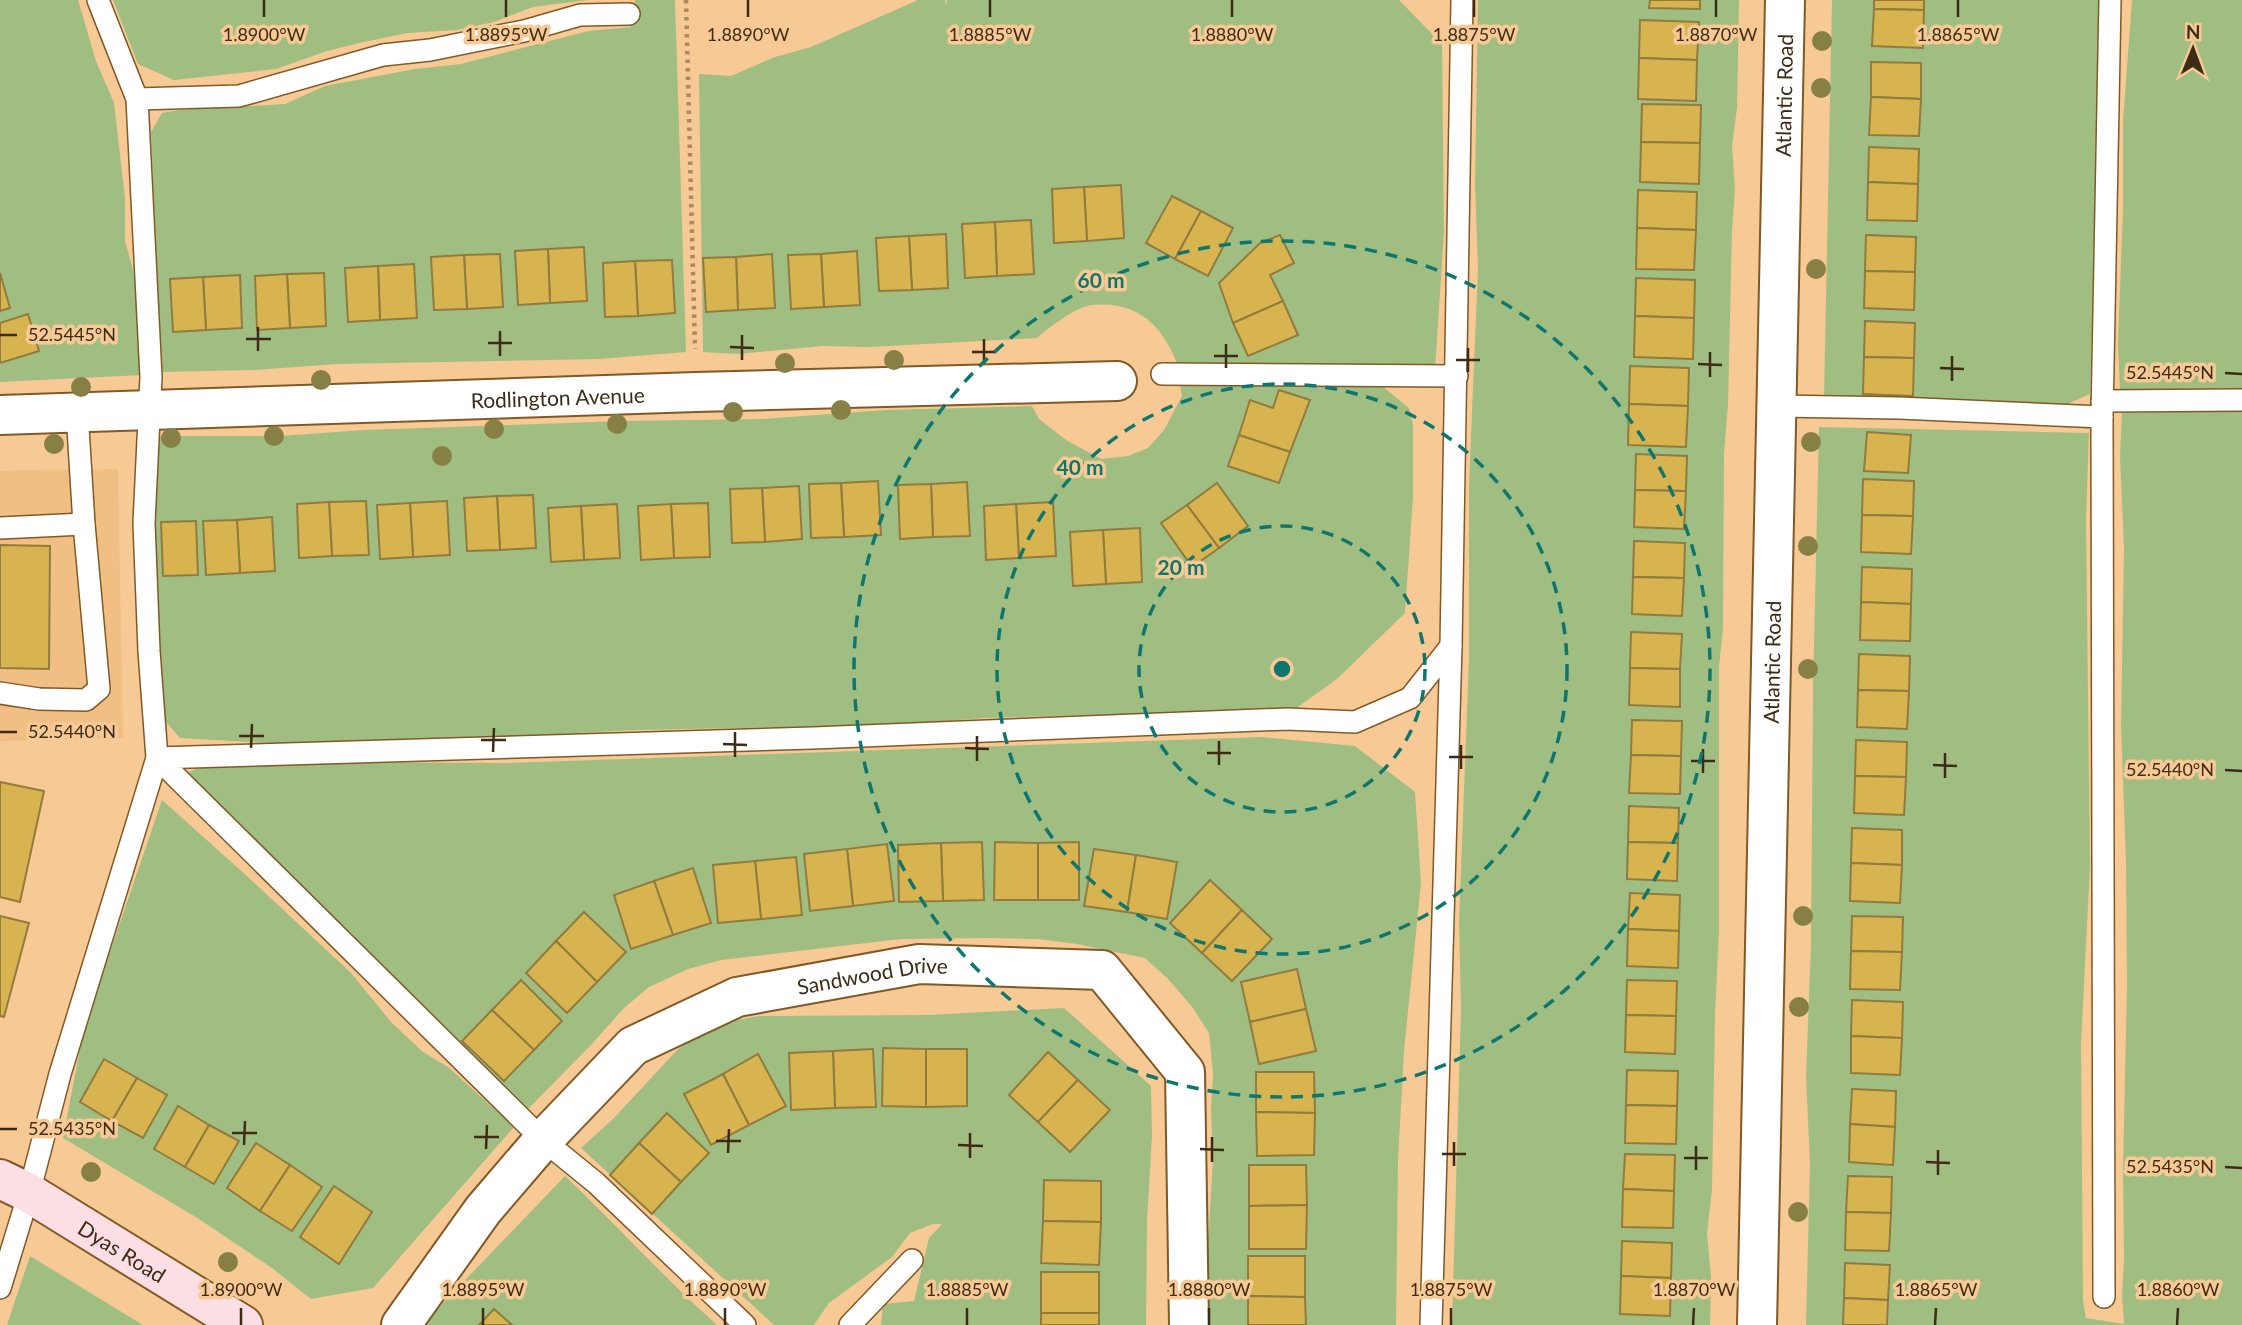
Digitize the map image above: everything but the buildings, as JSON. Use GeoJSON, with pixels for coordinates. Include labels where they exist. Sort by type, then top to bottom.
{"type":"FeatureCollection","features":[{"type":"Feature","properties":{"kind":"street","name":"Atlantic Road"},"geometry":{"type":"LineString","coordinates":[[1757,1325],[1785,0]]}},
{"type":"Feature","properties":{"kind":"street","name":"Rodlington Avenue"},"geometry":{"type":"LineString","coordinates":[[0,415],[1117,381]]}},
{"type":"Feature","properties":{"kind":"street","name":"Sandwood Drive"},"geometry":{"type":"LineString","coordinates":[[401,1325],[483,1210],[543,1140],[633,1046],[737,997],[919,964],[1102,970],[1185,1072],[1189,1325]]}},
{"type":"Feature","properties":{"kind":"street","name":"Dyas Road"},"geometry":{"type":"LineString","coordinates":[[15,1186],[243,1325]]}},
{"type":"Feature","properties":{"kind":"lane"},"geometry":{"type":"LineString","coordinates":[[0,1288],[15,1186],[60,1074],[157,758],[144,523],[151,377],[137,99],[97,0]]}},
{"type":"Feature","properties":{"kind":"lane"},"geometry":{"type":"LineString","coordinates":[[1431,1325],[1451,646],[1462,0]]}},
{"type":"Feature","properties":{"kind":"lane"},"geometry":{"type":"LineString","coordinates":[[2104,1297],[2102,409],[2110,0]]}},
{"type":"Feature","properties":{"kind":"lane"},"geometry":{"type":"LineString","coordinates":[[137,99],[239,96],[383,55],[430,50],[524,31],[580,15],[629,14]]}},
{"type":"Feature","properties":{"kind":"lane"},"geometry":{"type":"LineString","coordinates":[[1162,374],[1457,376]]}},
{"type":"Feature","properties":{"kind":"lane"},"geometry":{"type":"LineString","coordinates":[[1775,406],[2102,409],[2242,400]]}},
{"type":"Feature","properties":{"kind":"lane"},"geometry":{"type":"LineString","coordinates":[[0,693],[38,699],[86,701],[99,689],[77,412]]}},
{"type":"Feature","properties":{"kind":"lane"},"geometry":{"type":"LineString","coordinates":[[0,528],[84,524]]}},
{"type":"Feature","properties":{"kind":"lane"},"geometry":{"type":"LineString","coordinates":[[157,758],[813,738],[1287,719],[1355,722],[1410,698],[1451,646]]}},
{"type":"Feature","properties":{"kind":"lane"},"geometry":{"type":"LineString","coordinates":[[157,758],[543,1140],[596,1183],[745,1325]]}},
{"type":"Feature","properties":{"kind":"lane"},"geometry":{"type":"LineString","coordinates":[[850,1325],[912,1259]]}},
{"type":"Feature","properties":{"kind":"path"},"geometry":{"type":"LineString","coordinates":[[686,0],[696,392]]}},
{"type":"Feature","properties":{"kind":"shaded area"},"geometry":{"type":"Polygon","coordinates":[[[118,469],[123,738],[0,741],[0,471],[118,469]]]}},
{"type":"Feature","properties":{"kind":"green space"},"geometry":{"type":"Polygon","coordinates":[[[0,0],[78,0],[96,61],[114,103],[125,199],[125,241],[135,277],[142,375],[0,382],[0,0]]]}},
{"type":"Feature","properties":{"kind":"green space"},"geometry":{"type":"Polygon","coordinates":[[[113,0],[588,0],[533,7],[494,22],[457,30],[407,33],[359,43],[276,69],[174,80],[138,64],[113,0]]]}},
{"type":"Feature","properties":{"kind":"green space"},"geometry":{"type":"Polygon","coordinates":[[[635,0],[675,0],[686,352],[599,359],[338,364],[254,370],[161,372],[151,132],[162,113],[285,104],[325,86],[415,69],[461,64],[588,31],[631,27],[635,0]]]}},
{"type":"Feature","properties":{"kind":"green space"},"geometry":{"type":"Polygon","coordinates":[[[918,0],[945,0],[946,6],[947,0],[1399,0],[1442,44],[1444,231],[1435,370],[1179,369],[1158,329],[1136,312],[1109,305],[1092,305],[1079,309],[1055,323],[1037,338],[870,347],[822,346],[737,354],[703,352],[699,74],[731,76],[775,57],[811,47],[918,0]]]}},
{"type":"Feature","properties":{"kind":"green space"},"geometry":{"type":"Polygon","coordinates":[[[1478,0],[1739,0],[1737,108],[1732,146],[1735,190],[1728,404],[1724,453],[1723,627],[1719,667],[1719,931],[1712,1190],[1707,1234],[1711,1277],[1710,1325],[1452,1325],[1461,1009],[1459,923],[1469,658],[1469,484],[1478,268],[1475,185],[1478,0]]]}},
{"type":"Feature","properties":{"kind":"green space"},"geometry":{"type":"Polygon","coordinates":[[[1832,0],[2102,0],[2095,149],[2090,394],[2061,407],[1824,398],[1832,0]]]}},
{"type":"Feature","properties":{"kind":"green space"},"geometry":{"type":"Polygon","coordinates":[[[2132,0],[2242,0],[2242,388],[2120,391],[2118,344],[2123,121],[2132,0]]]}},
{"type":"Feature","properties":{"kind":"green space"},"geometry":{"type":"Polygon","coordinates":[[[1180,385],[1381,385],[1409,408],[1413,425],[1413,497],[1405,613],[1337,679],[1295,709],[983,718],[899,725],[635,730],[287,744],[180,738],[166,722],[156,669],[152,436],[280,436],[364,430],[761,419],[886,410],[1032,406],[1039,419],[1066,440],[1101,459],[1128,456],[1148,448],[1164,430],[1182,396],[1180,385]]]}},
{"type":"Feature","properties":{"kind":"green space"},"geometry":{"type":"Polygon","coordinates":[[[2242,411],[2242,1325],[1806,1325],[1810,1164],[1806,1077],[1811,944],[1819,427],[2089,433],[2086,519],[2090,866],[2081,1043],[2083,1300],[2086,1318],[2124,1324],[2123,1167],[2127,986],[2121,727],[2124,548],[2120,457],[2122,413],[2242,411]]]}},
{"type":"Feature","properties":{"kind":"green space"},"geometry":{"type":"Polygon","coordinates":[[[1261,737],[1355,746],[1415,792],[1421,883],[1404,1051],[1398,1160],[1396,1325],[1206,1325],[1205,1296],[1213,1159],[1213,1074],[1209,1033],[1193,1008],[1145,958],[1038,939],[989,938],[901,939],[721,960],[688,969],[649,987],[624,1008],[528,1109],[187,773],[203,766],[250,762],[508,763],[1261,737]]]}},
{"type":"Feature","properties":{"kind":"green space"},"geometry":{"type":"Polygon","coordinates":[[[162,800],[351,973],[392,1023],[423,1052],[448,1067],[514,1127],[373,1288],[311,1299],[272,1268],[199,1219],[63,1138],[84,1028],[162,800]]]}},
{"type":"Feature","properties":{"kind":"green space"},"geometry":{"type":"Polygon","coordinates":[[[1064,1008],[1151,1086],[1146,1325],[881,1325],[883,1304],[914,1301],[929,1238],[942,1224],[933,1224],[910,1233],[892,1257],[829,1303],[814,1325],[774,1325],[581,1148],[614,1118],[678,1049],[706,1030],[730,1021],[759,1016],[928,1015],[1064,1008]]]}},
{"type":"Feature","properties":{"kind":"green space"},"geometry":{"type":"Polygon","coordinates":[[[565,1176],[678,1289],[717,1325],[422,1325],[565,1176]]]}},
{"type":"Feature","properties":{"kind":"green space"},"geometry":{"type":"Polygon","coordinates":[[[30,1256],[143,1325],[7,1325],[30,1256]]]}}]}
